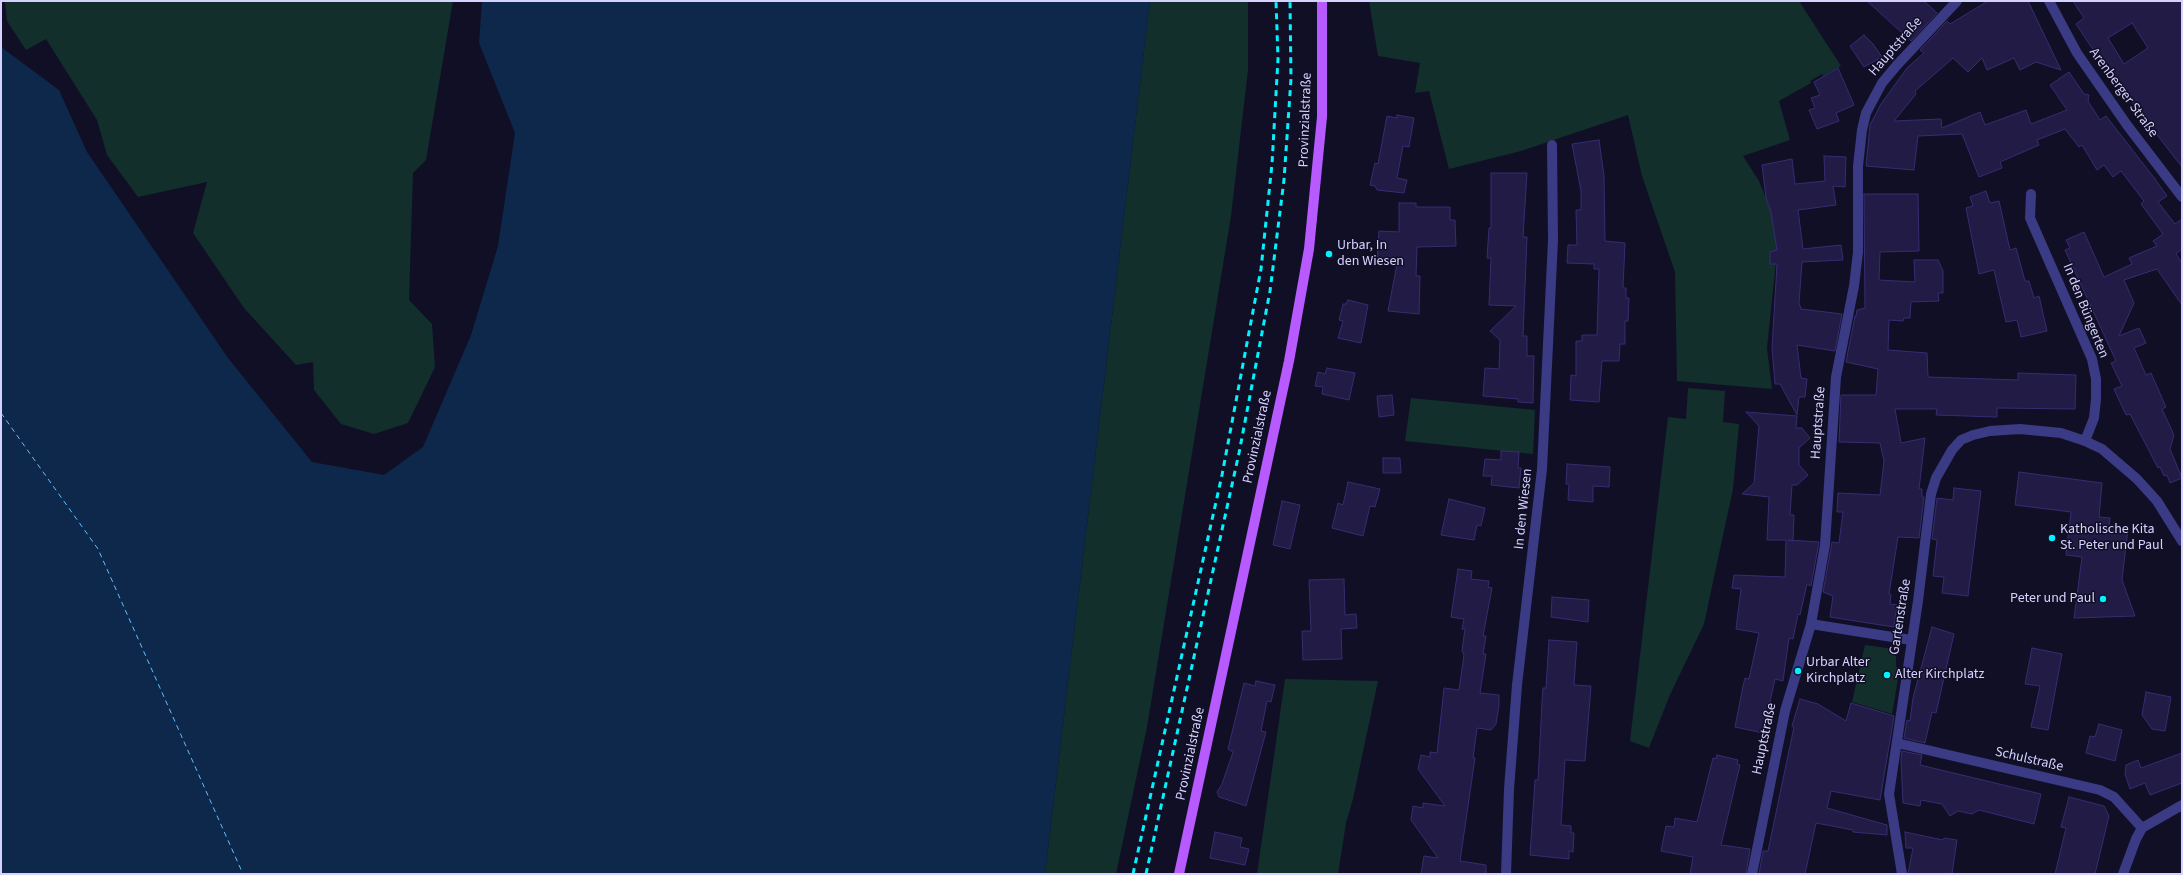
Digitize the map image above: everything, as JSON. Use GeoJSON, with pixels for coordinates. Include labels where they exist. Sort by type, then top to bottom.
{"type":"FeatureCollection","features":[{"type":"Feature","properties":{"kind":"main road","name":"Provinzialstraße"},"geometry":{"type":"LineString","coordinates":[[1179,874],[1287,368],[1309,249],[1322,117],[1322,1]]}},
{"type":"Feature","properties":{"kind":"street","name":"Hauptstraße"},"geometry":{"type":"LineString","coordinates":[[1752,874],[1785,710],[1811,624],[1825,545],[1836,377],[1856,270],[1858,166],[1862,130],[1873,97],[1882,83],[1957,1]]}},
{"type":"Feature","properties":{"kind":"street","name":"Arenberger Straße"},"geometry":{"type":"LineString","coordinates":[[2049,1],[2077,53],[2127,125],[2182,197]]}},
{"type":"Feature","properties":{"kind":"street","name":"In den Wiesen"},"geometry":{"type":"LineString","coordinates":[[1506,874],[1509,789],[1517,685],[1543,461],[1553,240],[1552,145]]}},
{"type":"Feature","properties":{"kind":"street","name":"In den Büngerten"},"geometry":{"type":"LineString","coordinates":[[2031,194],[2030,218],[2087,345],[2093,365],[2096,379],[2094,418],[2085,441]]}},
{"type":"Feature","properties":{"kind":"street","name":"Gartenstraße"},"geometry":{"type":"LineString","coordinates":[[1902,874],[1889,794],[1931,494],[1936,478],[1944,461],[1962,440],[1990,431],[2020,429],[2044,430],[2085,441]]}},
{"type":"Feature","properties":{"kind":"street"},"geometry":{"type":"LineString","coordinates":[[2085,441],[2102,450],[2137,479],[2157,501],[2182,541]]}},
{"type":"Feature","properties":{"kind":"street"},"geometry":{"type":"LineString","coordinates":[[1811,624],[1911,640]]}},
{"type":"Feature","properties":{"kind":"street","name":"Schulstraße"},"geometry":{"type":"LineString","coordinates":[[1896,743],[2100,790],[2114,797],[2142,828]]}},
{"type":"Feature","properties":{"kind":"street"},"geometry":{"type":"LineString","coordinates":[[2123,874],[2136,839],[2142,828],[2182,804]]}},
{"type":"Feature","properties":{"kind":"green space"},"geometry":{"type":"Polygon","coordinates":[[[5,1],[453,1],[426,160],[413,173],[409,300],[432,324],[435,367],[408,423],[374,434],[341,424],[314,390],[313,362],[296,365],[244,308],[193,233],[207,182],[138,197],[107,155],[97,120],[46,39],[26,50],[7,21],[5,1]]]}},
{"type":"Feature","properties":{"kind":"green space"},"geometry":{"type":"Polygon","coordinates":[[[1150,1],[1248,1],[1248,70],[1231,216],[1147,727],[1116,874],[1045,874],[1150,1]]]}},
{"type":"Feature","properties":{"kind":"green space"},"geometry":{"type":"Polygon","coordinates":[[[1369,1],[1799,1],[1841,66],[1823,76],[1822,74],[1810,81],[1811,83],[1779,101],[1790,140],[1743,156],[1759,181],[1771,211],[1777,251],[1767,348],[1772,389],[1677,381],[1675,272],[1642,176],[1628,115],[1521,151],[1449,169],[1429,91],[1415,93],[1420,63],[1378,56],[1369,1]]]}},
{"type":"Feature","properties":{"kind":"green space"},"geometry":{"type":"Polygon","coordinates":[[[1688,388],[1725,391],[1723,422],[1739,424],[1733,489],[1704,624],[1669,697],[1649,748],[1630,741],[1668,417],[1686,419],[1688,388]]]}},
{"type":"Feature","properties":{"kind":"green space"},"geometry":{"type":"Polygon","coordinates":[[[1411,398],[1535,410],[1533,454],[1405,441],[1411,398]]]}},
{"type":"Feature","properties":{"kind":"green space"},"geometry":{"type":"Polygon","coordinates":[[[1865,645],[1887,648],[1893,652],[1896,657],[1896,667],[1900,668],[1892,714],[1852,702],[1865,645]]]}},
{"type":"Feature","properties":{"kind":"green space"},"geometry":{"type":"Polygon","coordinates":[[[1285,679],[1378,681],[1353,799],[1346,823],[1338,874],[1257,874],[1285,679]]]}},
{"type":"Feature","properties":{"kind":"water"},"geometry":{"type":"Polygon","coordinates":[[[482,1],[1150,1],[1045,874],[1,874],[1,47],[59,90],[87,152],[228,358],[312,462],[384,475],[423,447],[471,335],[498,246],[515,133],[479,43],[482,1]]]}},
{"type":"Feature","properties":{"kind":"building"},"geometry":{"type":"Polygon","coordinates":[[[1867,1],[1924,1],[1937,13],[1911,41],[1867,1]]]}},
{"type":"Feature","properties":{"kind":"building"},"geometry":{"type":"Polygon","coordinates":[[[1988,1],[2028,1],[2061,70],[2036,62],[2020,70],[2014,58],[1987,70],[1982,58],[1968,72],[1953,58],[1915,91],[1916,94],[1894,121],[1941,119],[1942,128],[1980,112],[1985,125],[2026,110],[2031,124],[2067,110],[2050,85],[2069,72],[2084,94],[2089,95],[2088,101],[2100,120],[2106,116],[2155,179],[2167,196],[2158,202],[2175,224],[2182,219],[2182,249],[2176,254],[2182,263],[2182,305],[2157,269],[2124,280],[2134,303],[2119,336],[2139,328],[2146,343],[2134,348],[2146,375],[2151,373],[2166,407],[2162,409],[2174,435],[2170,449],[2182,478],[2170,483],[2167,475],[2164,476],[2160,467],[2158,468],[2130,414],[2126,415],[2114,389],[2122,386],[2111,363],[2116,361],[2065,250],[2070,248],[2066,240],[2084,232],[2104,277],[2132,264],[2129,258],[2157,246],[2153,241],[2163,234],[2141,204],[2144,201],[2121,171],[2113,177],[2104,165],[2097,170],[2082,145],[2079,147],[2065,129],[2037,140],[2039,145],[2000,162],[2002,168],[1979,177],[1962,134],[1918,136],[1914,170],[1866,166],[1870,125],[1881,104],[1907,68],[1924,53],[1920,50],[1947,21],[1950,24],[1988,1]]]}},
{"type":"Feature","properties":{"kind":"building"},"geometry":{"type":"Polygon","coordinates":[[[2073,1],[2182,1],[2182,167],[2137,109],[2100,56],[2098,57],[2076,24],[2084,18],[2073,1]],[[2132,23],[2108,38],[2124,64],[2148,48],[2132,23]]]}},
{"type":"Feature","properties":{"kind":"building"},"geometry":{"type":"Polygon","coordinates":[[[1864,35],[1873,44],[1882,57],[1864,67],[1850,46],[1864,35]]]}},
{"type":"Feature","properties":{"kind":"building"},"geometry":{"type":"Polygon","coordinates":[[[1838,68],[1854,105],[1836,113],[1839,121],[1817,129],[1809,110],[1815,108],[1811,98],[1820,95],[1814,82],[1838,68]]]}},
{"type":"Feature","properties":{"kind":"building"},"geometry":{"type":"Polygon","coordinates":[[[1397,115],[1414,118],[1409,147],[1403,146],[1397,178],[1407,180],[1404,193],[1377,190],[1375,186],[1370,185],[1375,163],[1378,164],[1387,116],[1397,118],[1397,115]]]}},
{"type":"Feature","properties":{"kind":"building"},"geometry":{"type":"Polygon","coordinates":[[[1599,140],[1604,176],[1605,241],[1625,243],[1623,288],[1626,288],[1626,298],[1629,298],[1628,321],[1625,321],[1625,344],[1620,344],[1619,361],[1602,361],[1599,402],[1570,400],[1571,375],[1576,376],[1576,341],[1582,341],[1582,335],[1597,335],[1599,269],[1594,269],[1594,264],[1567,263],[1568,245],[1577,245],[1576,210],[1581,210],[1581,191],[1572,144],[1599,140]]]}},
{"type":"Feature","properties":{"kind":"building"},"geometry":{"type":"Polygon","coordinates":[[[1824,156],[1846,157],[1845,187],[1833,186],[1836,205],[1798,210],[1803,249],[1841,245],[1843,260],[1802,262],[1799,303],[1801,309],[1842,314],[1835,351],[1797,345],[1801,378],[1807,379],[1805,397],[1799,397],[1797,415],[1780,384],[1775,384],[1772,348],[1777,264],[1770,264],[1770,252],[1777,250],[1771,212],[1766,198],[1762,165],[1792,159],[1795,184],[1825,181],[1824,156]]]}},
{"type":"Feature","properties":{"kind":"building"},"geometry":{"type":"Polygon","coordinates":[[[1491,173],[1527,173],[1523,237],[1527,237],[1523,336],[1527,336],[1527,356],[1534,356],[1533,403],[1518,402],[1518,399],[1483,396],[1485,368],[1499,369],[1500,340],[1490,331],[1516,306],[1489,305],[1491,258],[1487,258],[1489,228],[1491,228],[1491,173]]]}},
{"type":"Feature","properties":{"kind":"building"},"geometry":{"type":"Polygon","coordinates":[[[1986,191],[1990,203],[1999,201],[2010,250],[2016,248],[2025,281],[2029,281],[2034,298],[2039,296],[2047,331],[2021,337],[2017,320],[2006,322],[1994,270],[1979,274],[1966,208],[1973,206],[1970,197],[1986,191]]]}},
{"type":"Feature","properties":{"kind":"building"},"geometry":{"type":"Polygon","coordinates":[[[1864,194],[1918,194],[1919,251],[1880,252],[1879,280],[1915,282],[1914,260],[1938,260],[1943,271],[1943,293],[1938,293],[1939,301],[1911,302],[1910,318],[1904,318],[1903,321],[1889,320],[1888,350],[1927,353],[1928,377],[2018,380],[2018,373],[2076,375],[2075,409],[1997,408],[1997,417],[1936,415],[1937,409],[1895,409],[1901,443],[1925,438],[1919,489],[1922,489],[1922,497],[1924,497],[1919,538],[1898,537],[1889,594],[1891,595],[1890,604],[1897,605],[1894,627],[1830,617],[1833,596],[1823,592],[1832,542],[1839,543],[1843,512],[1837,512],[1838,493],[1880,495],[1884,461],[1880,443],[1839,442],[1841,395],[1876,395],[1878,369],[1846,362],[1857,310],[1865,308],[1864,194]]]}},
{"type":"Feature","properties":{"kind":"building"},"geometry":{"type":"Polygon","coordinates":[[[1399,203],[1416,203],[1416,207],[1450,207],[1450,220],[1455,220],[1456,246],[1417,247],[1416,276],[1420,276],[1419,314],[1388,311],[1397,264],[1377,263],[1379,231],[1399,232],[1399,203]]]}},
{"type":"Feature","properties":{"kind":"building"},"geometry":{"type":"Polygon","coordinates":[[[1348,300],[1368,305],[1361,343],[1338,338],[1343,321],[1339,320],[1343,304],[1346,304],[1348,300]]]}},
{"type":"Feature","properties":{"kind":"building"},"geometry":{"type":"Polygon","coordinates":[[[1327,368],[1355,373],[1349,400],[1322,394],[1323,387],[1315,386],[1318,372],[1325,374],[1327,368]]]}},
{"type":"Feature","properties":{"kind":"building"},"geometry":{"type":"Polygon","coordinates":[[[1392,395],[1394,415],[1379,417],[1377,396],[1392,395]]]}},
{"type":"Feature","properties":{"kind":"building"},"geometry":{"type":"Polygon","coordinates":[[[1746,412],[1797,416],[1796,428],[1802,428],[1810,438],[1799,448],[1799,465],[1808,475],[1797,485],[1792,485],[1790,515],[1794,515],[1793,540],[1819,542],[1811,586],[1807,584],[1800,615],[1798,614],[1793,639],[1789,638],[1783,681],[1775,679],[1763,733],[1735,727],[1745,678],[1749,679],[1759,633],[1736,629],[1741,589],[1732,588],[1734,575],[1785,577],[1786,540],[1767,540],[1769,497],[1742,494],[1754,483],[1759,426],[1746,412]]]}},
{"type":"Feature","properties":{"kind":"building"},"geometry":{"type":"Polygon","coordinates":[[[1501,451],[1519,452],[1518,468],[1521,468],[1519,488],[1491,485],[1492,476],[1483,476],[1485,459],[1501,460],[1501,451]]]}},
{"type":"Feature","properties":{"kind":"building"},"geometry":{"type":"Polygon","coordinates":[[[1383,458],[1400,458],[1401,473],[1383,473],[1383,458]]]}},
{"type":"Feature","properties":{"kind":"building"},"geometry":{"type":"Polygon","coordinates":[[[1567,464],[1610,467],[1609,487],[1593,486],[1593,502],[1568,500],[1569,484],[1566,484],[1567,464]]]}},
{"type":"Feature","properties":{"kind":"building"},"geometry":{"type":"Polygon","coordinates":[[[2019,472],[2102,483],[2099,517],[2110,518],[2109,527],[2128,529],[2122,580],[2135,616],[2074,618],[2082,557],[2066,555],[2071,512],[2015,505],[2019,472]]]}},
{"type":"Feature","properties":{"kind":"building"},"geometry":{"type":"Polygon","coordinates":[[[1348,482],[1380,489],[1375,507],[1370,506],[1363,536],[1332,528],[1338,503],[1343,505],[1348,482]]]}},
{"type":"Feature","properties":{"kind":"building"},"geometry":{"type":"Polygon","coordinates":[[[1954,488],[1981,491],[1968,596],[1942,593],[1944,577],[1933,576],[1937,540],[1932,539],[1937,498],[1953,500],[1954,488]]]}},
{"type":"Feature","properties":{"kind":"building"},"geometry":{"type":"Polygon","coordinates":[[[1449,499],[1485,508],[1481,526],[1477,525],[1474,540],[1441,535],[1449,499]]]}},
{"type":"Feature","properties":{"kind":"building"},"geometry":{"type":"Polygon","coordinates":[[[1282,501],[1300,505],[1290,549],[1273,545],[1282,501]]]}},
{"type":"Feature","properties":{"kind":"building"},"geometry":{"type":"Polygon","coordinates":[[[1458,569],[1472,571],[1471,579],[1489,581],[1488,587],[1492,588],[1483,636],[1486,636],[1483,654],[1486,654],[1480,693],[1499,695],[1499,705],[1496,724],[1491,730],[1477,728],[1473,758],[1475,758],[1460,861],[1486,865],[1486,874],[1421,874],[1424,856],[1438,858],[1411,820],[1413,806],[1423,808],[1423,803],[1445,806],[1418,769],[1421,755],[1430,757],[1430,752],[1437,753],[1444,688],[1459,690],[1464,655],[1462,651],[1465,629],[1462,629],[1464,619],[1451,617],[1458,569]]]}},
{"type":"Feature","properties":{"kind":"building"},"geometry":{"type":"Polygon","coordinates":[[[1344,579],[1345,615],[1356,614],[1357,628],[1341,629],[1342,659],[1303,660],[1302,631],[1311,631],[1309,580],[1344,579]]]}},
{"type":"Feature","properties":{"kind":"building"},"geometry":{"type":"Polygon","coordinates":[[[1552,597],[1589,600],[1588,622],[1551,617],[1552,597]]]}},
{"type":"Feature","properties":{"kind":"building"},"geometry":{"type":"Polygon","coordinates":[[[1932,627],[1954,634],[1936,713],[1932,712],[1925,743],[1904,738],[1907,720],[1910,721],[1913,698],[1932,627]]]}},
{"type":"Feature","properties":{"kind":"building"},"geometry":{"type":"Polygon","coordinates":[[[1549,640],[1577,642],[1574,685],[1591,686],[1585,761],[1565,760],[1561,825],[1571,826],[1571,833],[1574,833],[1573,852],[1569,851],[1569,859],[1530,855],[1535,780],[1538,780],[1543,688],[1546,688],[1549,640]]]}},
{"type":"Feature","properties":{"kind":"building"},"geometry":{"type":"Polygon","coordinates":[[[2032,648],[2062,654],[2048,730],[2031,727],[2040,686],[2025,684],[2032,648]]]}},
{"type":"Feature","properties":{"kind":"building"},"geometry":{"type":"Polygon","coordinates":[[[1256,681],[1275,685],[1271,702],[1267,701],[1261,731],[1266,732],[1246,806],[1219,797],[1217,792],[1222,784],[1233,752],[1228,749],[1244,683],[1255,686],[1256,681]]]}},
{"type":"Feature","properties":{"kind":"building"},"geometry":{"type":"Polygon","coordinates":[[[2146,692],[2171,697],[2165,731],[2152,729],[2142,715],[2146,692]]]}},
{"type":"Feature","properties":{"kind":"building"},"geometry":{"type":"Polygon","coordinates":[[[1800,699],[1818,704],[1846,721],[1851,703],[1894,716],[1880,800],[1831,791],[1827,808],[1887,825],[1887,835],[1853,832],[1853,830],[1816,823],[1805,874],[1759,874],[1763,851],[1768,851],[1794,727],[1792,726],[1800,699]]]}},
{"type":"Feature","properties":{"kind":"building"},"geometry":{"type":"Polygon","coordinates":[[[2099,724],[2122,730],[2115,761],[2086,753],[2090,736],[2095,737],[2099,724]]]}},
{"type":"Feature","properties":{"kind":"building"},"geometry":{"type":"Polygon","coordinates":[[[1902,751],[1922,755],[1920,765],[2041,794],[2034,824],[1979,810],[1972,814],[1958,811],[1950,816],[1942,804],[1921,800],[1920,806],[1903,803],[1902,751]]]}},
{"type":"Feature","properties":{"kind":"building"},"geometry":{"type":"Polygon","coordinates":[[[2182,753],[2182,783],[2150,795],[2145,783],[2130,789],[2125,774],[2126,765],[2138,760],[2141,768],[2182,753]]]}},
{"type":"Feature","properties":{"kind":"building"},"geometry":{"type":"Polygon","coordinates":[[[1717,755],[1738,760],[1737,764],[1740,765],[1721,845],[1750,849],[1746,874],[1690,874],[1693,857],[1661,851],[1666,826],[1674,827],[1675,818],[1697,822],[1713,758],[1716,759],[1717,755]]]}},
{"type":"Feature","properties":{"kind":"building"},"geometry":{"type":"Polygon","coordinates":[[[2069,797],[2104,806],[2109,816],[2095,874],[2055,874],[2066,828],[2061,827],[2069,797]]]}},
{"type":"Feature","properties":{"kind":"building"},"geometry":{"type":"Polygon","coordinates":[[[1215,832],[1242,838],[1240,847],[1249,849],[1245,865],[1210,858],[1215,832]]]}},
{"type":"Feature","properties":{"kind":"building"},"geometry":{"type":"Polygon","coordinates":[[[1905,832],[1943,840],[1944,838],[1957,840],[1952,874],[1908,874],[1913,848],[1906,848],[1905,832]]]}},
{"type":"Feature","properties":{"kind":"ferry route"},"geometry":{"type":"LineString","coordinates":[[1,413],[98,549],[243,874]]}},
{"type":"Feature","properties":{"kind":"railway"},"geometry":{"type":"LineString","coordinates":[[1133,874],[1222,475],[1261,269],[1272,164],[1278,59],[1276,1]]}},
{"type":"Feature","properties":{"kind":"railway"},"geometry":{"type":"LineString","coordinates":[[1146,874],[1239,453],[1270,291],[1284,180],[1291,79],[1290,1]]}},
{"type":"Feature","properties":{"kind":"place","name":"Urbar, In den Wiesen"},"geometry":{"type":"Point","coordinates":[1329,254]}},
{"type":"Feature","properties":{"kind":"place","name":"Katholische Kita St. Peter und Paul"},"geometry":{"type":"Point","coordinates":[2052,538]}},
{"type":"Feature","properties":{"kind":"place","name":"Peter und Paul"},"geometry":{"type":"Point","coordinates":[2103,599]}},
{"type":"Feature","properties":{"kind":"place","name":"Urbar Alter Kirchplatz"},"geometry":{"type":"Point","coordinates":[1798,671]}},
{"type":"Feature","properties":{"kind":"place","name":"Alter Kirchplatz"},"geometry":{"type":"Point","coordinates":[1887,675]}}]}
